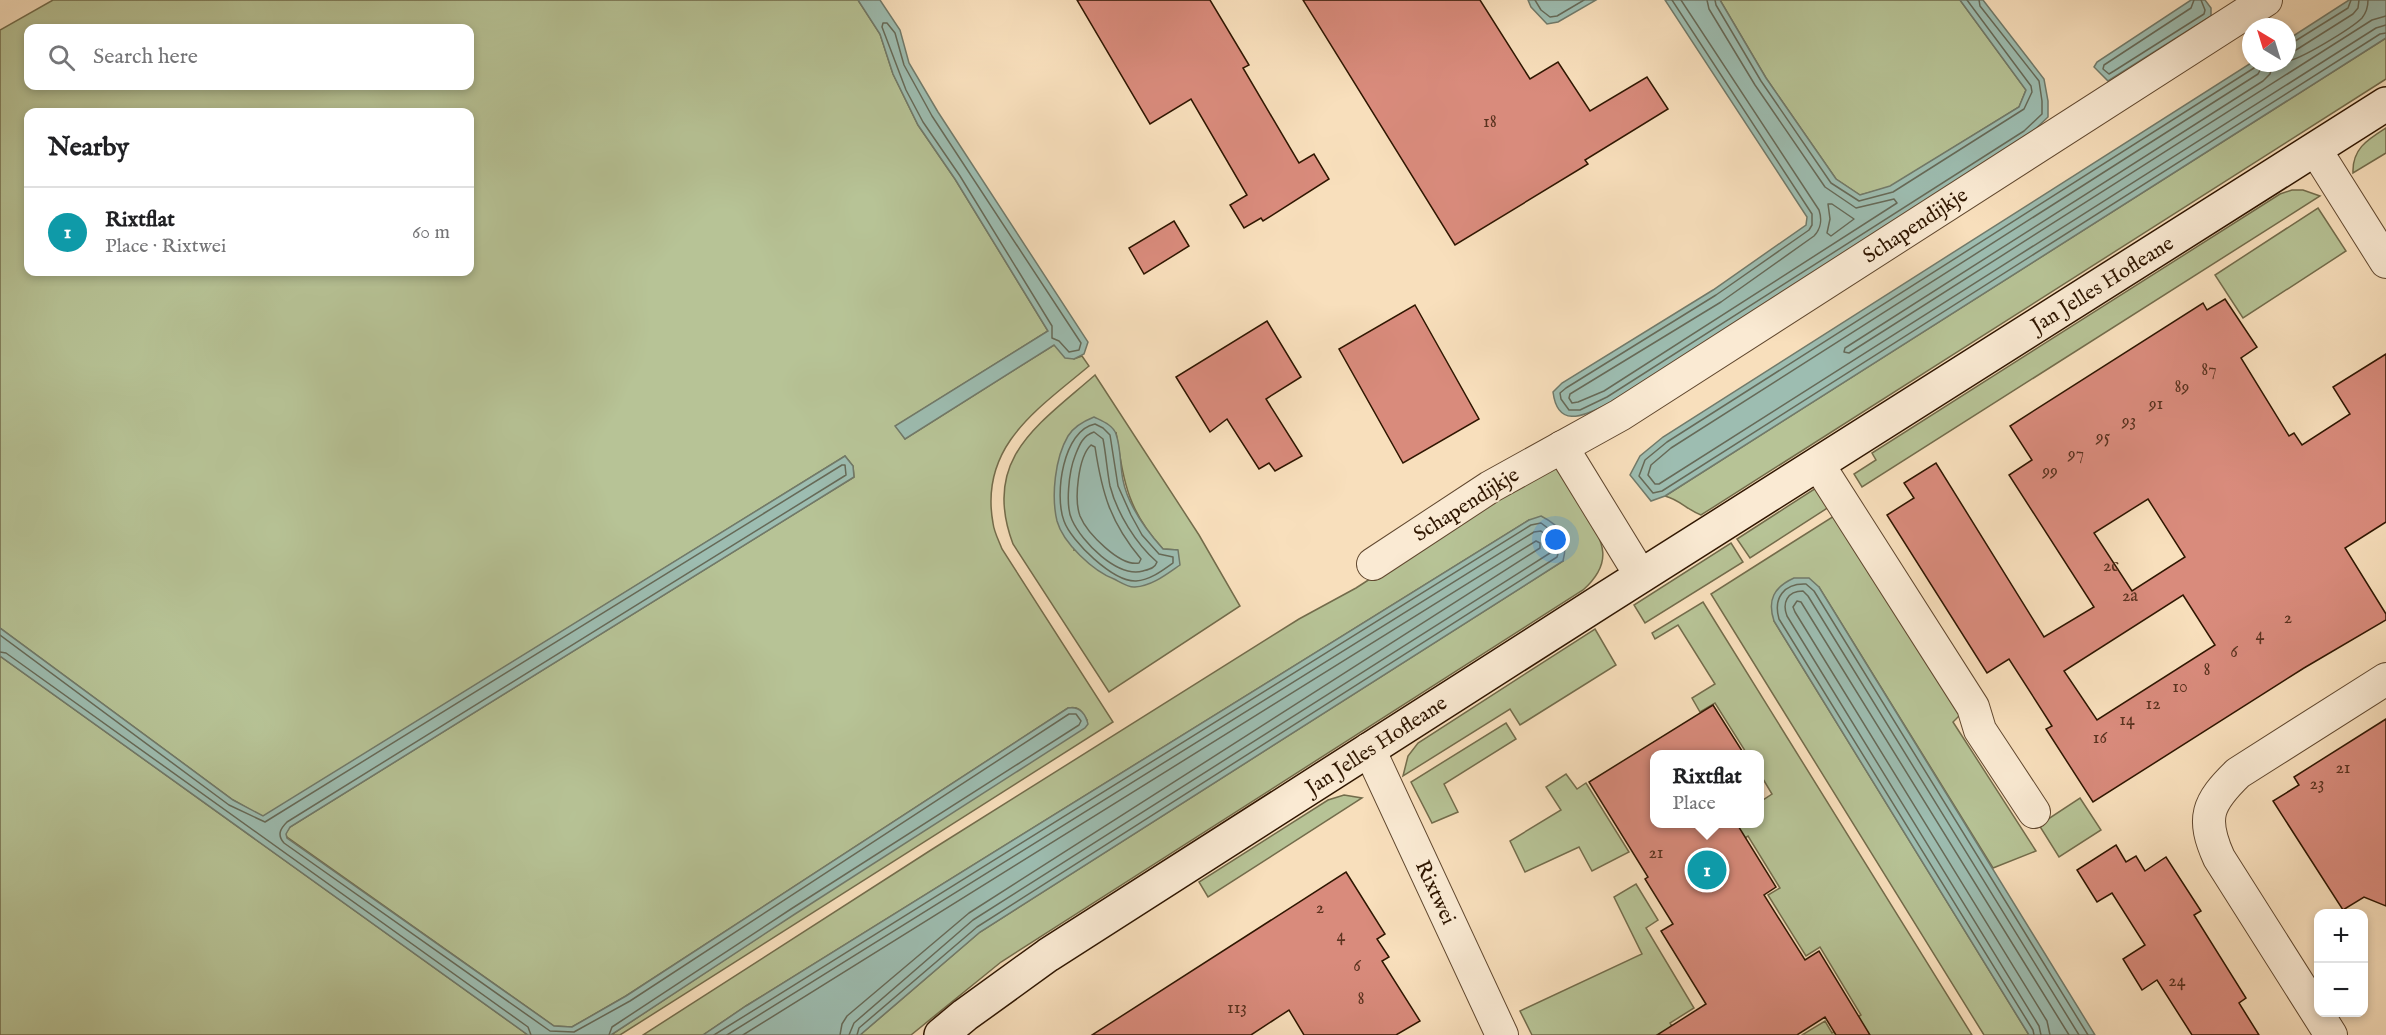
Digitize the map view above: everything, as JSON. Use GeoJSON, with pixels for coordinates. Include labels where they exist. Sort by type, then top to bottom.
{"type":"FeatureCollection","features":[{"type":"Feature","properties":{"kind":"street","name":"Schapendijkje"},"geometry":{"type":"LineString","coordinates":[[1372,564],[1490,487],[1620,416],[2266,0]]}},
{"type":"Feature","properties":{"kind":"street","name":"Jan Jelles Hofleane"},"geometry":{"type":"LineString","coordinates":[[941,1035],[1048,955],[2386,104]]}},
{"type":"Feature","properties":{"kind":"street"},"geometry":{"type":"LineString","coordinates":[[2315,149],[2386,262]]}},
{"type":"Feature","properties":{"kind":"street"},"geometry":{"type":"LineString","coordinates":[[1562,447],[1641,576]]}},
{"type":"Feature","properties":{"kind":"street"},"geometry":{"type":"LineString","coordinates":[[1818,464],[1973,707],[1980,730],[2034,812]]}},
{"type":"Feature","properties":{"kind":"street"},"geometry":{"type":"LineString","coordinates":[[2331,1035],[2219,858],[2209,837],[2208,814],[2219,791],[2238,773],[2386,679]]}},
{"type":"Feature","properties":{"kind":"street","name":"Rixtwei"},"geometry":{"type":"LineString","coordinates":[[1369,749],[1502,1035]]}},
{"type":"Feature","properties":{"kind":"green space"},"geometry":{"type":"Polygon","coordinates":[[[53,0],[858,0],[880,34],[893,74],[918,125],[955,179],[1048,331],[896,426],[905,439],[1054,345],[1074,359],[1082,356],[1089,366],[1033,414],[1017,432],[1004,451],[995,472],[991,496],[995,533],[1002,549],[1113,722],[620,1035],[611,1035],[1087,720],[1083,714],[1077,708],[1068,708],[626,996],[572,1027],[554,1026],[285,834],[290,827],[854,477],[853,466],[845,456],[263,817],[233,800],[0,628],[0,30],[53,0]]]}},
{"type":"Feature","properties":{"kind":"green space"},"geometry":{"type":"Polygon","coordinates":[[[1720,0],[1960,0],[2026,90],[2019,107],[1890,187],[1860,195],[1836,179],[1766,78],[1720,0]]]}},
{"type":"Feature","properties":{"kind":"green space"},"geometry":{"type":"Polygon","coordinates":[[[2386,38],[2386,79],[1701,515],[1665,496],[2386,38]]]}},
{"type":"Feature","properties":{"kind":"green space"},"geometry":{"type":"Polygon","coordinates":[[[2386,128],[2386,153],[2353,173],[2358,151],[2367,141],[2386,128]]]}},
{"type":"Feature","properties":{"kind":"green space"},"geometry":{"type":"Polygon","coordinates":[[[2292,190],[2303,190],[2320,196],[1862,487],[1854,474],[1876,460],[1872,453],[2280,194],[2292,190]]]}},
{"type":"Feature","properties":{"kind":"green space"},"geometry":{"type":"Polygon","coordinates":[[[2318,208],[2346,251],[2243,318],[2215,275],[2318,208]]]}},
{"type":"Feature","properties":{"kind":"green space"},"geometry":{"type":"Polygon","coordinates":[[[1095,375],[1199,535],[1240,606],[1109,692],[1013,544],[1005,514],[1004,489],[1010,466],[1021,446],[1036,428],[1095,375]],[[1116,432],[1074,550],[1178,550],[1163,549],[1134,508],[1125,481],[1116,432]]]}},
{"type":"Feature","properties":{"kind":"green space"},"geometry":{"type":"Polygon","coordinates":[[[1547,465],[1558,468],[1592,523],[1601,543],[1603,552],[1599,570],[1583,590],[1001,962],[911,1035],[860,1035],[980,932],[1563,561],[1529,520],[746,1006],[703,1035],[643,1035],[931,850],[1299,619],[1356,588],[1547,465]]]}},
{"type":"Feature","properties":{"kind":"green space"},"geometry":{"type":"Polygon","coordinates":[[[1816,488],[1829,507],[1750,558],[1737,539],[1816,488]]]}},
{"type":"Feature","properties":{"kind":"green space"},"geometry":{"type":"Polygon","coordinates":[[[1834,516],[1962,713],[1953,722],[2036,851],[1993,868],[1819,587],[1774,621],[2029,1035],[1984,1035],[1711,594],[1834,516]]]}},
{"type":"Feature","properties":{"kind":"green space"},"geometry":{"type":"Polygon","coordinates":[[[1731,543],[1743,562],[1645,623],[1634,605],[1731,543]]]}},
{"type":"Feature","properties":{"kind":"green space"},"geometry":{"type":"Polygon","coordinates":[[[1703,602],[1972,1035],[1802,1035],[1825,1021],[1832,1033],[1861,1015],[1820,947],[1806,956],[1768,895],[1780,888],[1748,836],[1724,851],[1712,832],[1718,828],[1764,828],[1764,799],[1772,794],[1764,781],[1764,750],[1744,750],[1715,703],[1700,712],[1692,698],[1715,684],[1678,625],[1655,639],[1652,633],[1703,602]]]}},
{"type":"Feature","properties":{"kind":"green space"},"geometry":{"type":"Polygon","coordinates":[[[1595,629],[1616,665],[1520,725],[1510,709],[1403,776],[1408,756],[1418,743],[1595,629]]]}},
{"type":"Feature","properties":{"kind":"green space"},"geometry":{"type":"Polygon","coordinates":[[[0,656],[528,1035],[0,1035],[0,656]]]}},
{"type":"Feature","properties":{"kind":"green space"},"geometry":{"type":"Polygon","coordinates":[[[1506,723],[1516,739],[1444,784],[1458,812],[1432,823],[1411,782],[1506,723]]]}},
{"type":"Feature","properties":{"kind":"green space"},"geometry":{"type":"Polygon","coordinates":[[[1566,774],[1577,789],[1586,783],[1629,852],[1592,871],[1579,847],[1525,872],[1510,841],[1561,810],[1546,787],[1566,774]]]}},
{"type":"Feature","properties":{"kind":"green space"},"geometry":{"type":"Polygon","coordinates":[[[1344,795],[1362,798],[1208,897],[1199,882],[1328,800],[1344,795]]]}},
{"type":"Feature","properties":{"kind":"green space"},"geometry":{"type":"Polygon","coordinates":[[[2080,798],[2101,830],[2059,857],[2039,825],[2080,798]]]}},
{"type":"Feature","properties":{"kind":"green space"},"geometry":{"type":"Polygon","coordinates":[[[1636,884],[1658,920],[1646,928],[1694,1008],[1670,1023],[1677,1035],[1532,1035],[1520,1011],[1642,954],[1614,897],[1636,884]]]}},
{"type":"Feature","properties":{"kind":"water"},"geometry":{"type":"Polygon","coordinates":[[[858,0],[880,0],[900,30],[909,63],[938,112],[1088,342],[1084,354],[1074,359],[1065,358],[1054,345],[905,439],[895,426],[1048,331],[955,179],[918,125],[893,74],[880,34],[858,0]]]}},
{"type":"Feature","properties":{"kind":"water"},"geometry":{"type":"Polygon","coordinates":[[[1528,0],[1596,0],[1558,22],[1547,24],[1531,7],[1528,0]]]}},
{"type":"Feature","properties":{"kind":"water"},"geometry":{"type":"Polygon","coordinates":[[[1665,0],[1720,0],[1766,78],[1836,179],[1860,195],[1890,186],[2019,107],[2026,90],[1960,0],[1983,0],[2044,79],[2048,117],[2028,136],[1610,403],[1583,415],[1567,416],[1556,404],[1553,392],[1562,383],[1713,290],[1806,225],[1807,217],[1665,0]]]}},
{"type":"Feature","properties":{"kind":"water"},"geometry":{"type":"Polygon","coordinates":[[[2191,0],[2205,0],[2211,8],[2211,16],[2108,81],[2094,67],[2097,62],[2191,0]]]}},
{"type":"Feature","properties":{"kind":"water"},"geometry":{"type":"Polygon","coordinates":[[[2349,0],[2386,0],[2386,38],[1665,496],[1651,501],[1630,475],[1640,456],[1663,437],[2242,69],[2242,72],[2296,72],[2296,34],[2349,0]]]}},
{"type":"Feature","properties":{"kind":"water"},"geometry":{"type":"Polygon","coordinates":[[[1094,417],[1115,431],[1125,490],[1138,517],[1163,549],[1178,550],[1180,565],[1147,584],[1130,587],[1097,570],[1072,547],[1057,521],[1054,489],[1060,455],[1073,429],[1094,417]]]}},
{"type":"Feature","properties":{"kind":"water"},"geometry":{"type":"Polygon","coordinates":[[[845,456],[853,466],[854,477],[290,827],[286,834],[287,838],[554,1026],[572,1027],[626,996],[1068,708],[1078,709],[1083,713],[1088,724],[1085,728],[611,1035],[528,1035],[0,656],[0,628],[233,800],[263,816],[845,456]]]}},
{"type":"Feature","properties":{"kind":"water"},"geometry":{"type":"Polygon","coordinates":[[[1541,516],[1554,524],[1562,534],[1565,546],[1563,561],[980,932],[860,1035],[703,1035],[746,1006],[1529,520],[1541,516]]]}},
{"type":"Feature","properties":{"kind":"water"},"geometry":{"type":"Polygon","coordinates":[[[1794,578],[1809,578],[1819,587],[2095,1035],[2029,1035],[1774,621],[1771,607],[1774,595],[1781,586],[1794,578]]]}},
{"type":"Feature","properties":{"kind":"building"},"geometry":{"type":"Polygon","coordinates":[[[1077,0],[1210,0],[1249,65],[1243,68],[1299,163],[1314,154],[1329,179],[1263,221],[1261,218],[1244,228],[1230,205],[1247,195],[1191,99],[1150,124],[1077,0]]]}},
{"type":"Feature","properties":{"kind":"building"},"geometry":{"type":"Polygon","coordinates":[[[1303,0],[1480,0],[1530,79],[1558,62],[1590,111],[1647,77],[1668,109],[1585,160],[1588,164],[1455,245],[1303,0]]]}},
{"type":"Feature","properties":{"kind":"building"},"geometry":{"type":"Polygon","coordinates":[[[1174,221],[1189,246],[1144,274],[1129,248],[1174,221]]]}},
{"type":"Feature","properties":{"kind":"building"},"geometry":{"type":"Polygon","coordinates":[[[2225,299],[2257,347],[2241,358],[2289,436],[2294,433],[2302,445],[2350,414],[2333,387],[2386,354],[2386,522],[2345,548],[2386,614],[2386,620],[2304,668],[2093,802],[2046,729],[2052,726],[2009,659],[1987,673],[1887,515],[1914,498],[1904,483],[1936,463],[2044,637],[2094,607],[2009,475],[2032,460],[2010,426],[2203,303],[2207,310],[2225,299]],[[2148,499],[2094,533],[2132,591],[2185,557],[2148,499]],[[2183,595],[2064,671],[2097,720],[2215,645],[2183,595]]]}},
{"type":"Feature","properties":{"kind":"building"},"geometry":{"type":"Polygon","coordinates":[[[1415,305],[1479,419],[1403,463],[1339,349],[1415,305]]]}},
{"type":"Feature","properties":{"kind":"building"},"geometry":{"type":"Polygon","coordinates":[[[1267,321],[1301,377],[1266,399],[1302,456],[1275,471],[1269,463],[1259,469],[1227,419],[1210,432],[1176,377],[1267,321]]]}},
{"type":"Feature","properties":{"kind":"building"},"geometry":{"type":"Polygon","coordinates":[[[1713,705],[1741,750],[1650,750],[1650,828],[1739,828],[1776,887],[1764,895],[1805,960],[1819,951],[1870,1035],[1836,1035],[1825,1017],[1797,1035],[1657,1035],[1706,1004],[1661,931],[1673,924],[1645,879],[1648,877],[1589,782],[1713,705]]]}},
{"type":"Feature","properties":{"kind":"building"},"geometry":{"type":"Polygon","coordinates":[[[2386,719],[2386,906],[2364,897],[2342,909],[2273,801],[2299,785],[2294,777],[2386,719]]]}},
{"type":"Feature","properties":{"kind":"building"},"geometry":{"type":"Polygon","coordinates":[[[2116,845],[2126,862],[2136,856],[2145,871],[2166,857],[2201,911],[2194,915],[2246,998],[2239,1003],[2259,1035],[2192,1035],[2157,980],[2142,990],[2123,959],[2145,945],[2112,893],[2097,902],[2077,870],[2116,845]]]}},
{"type":"Feature","properties":{"kind":"building"},"geometry":{"type":"Polygon","coordinates":[[[1346,872],[1385,934],[1377,939],[1389,957],[1382,961],[1420,1021],[1396,1035],[1304,1035],[1289,1010],[1251,1035],[1092,1035],[1346,872]]]}},
{"type":"Feature","properties":{"kind":"place","name":"Rixtflat"},"geometry":{"type":"Point","coordinates":[1707,870]}}]}
